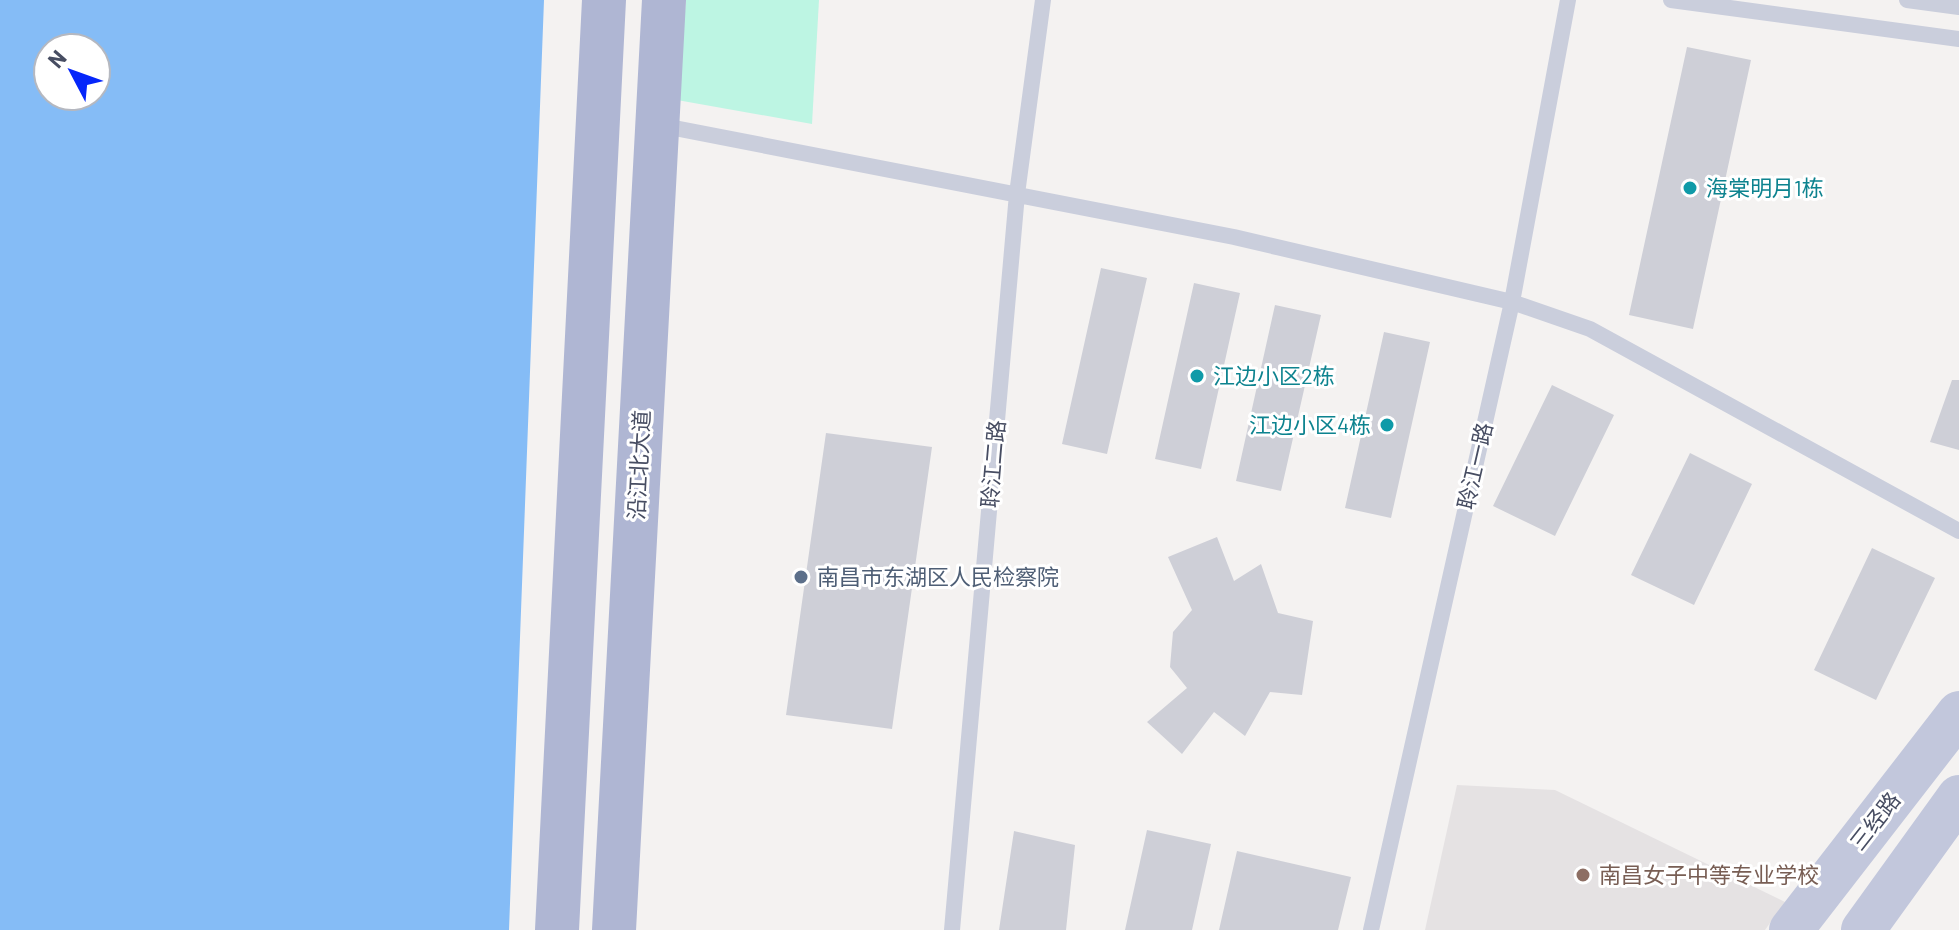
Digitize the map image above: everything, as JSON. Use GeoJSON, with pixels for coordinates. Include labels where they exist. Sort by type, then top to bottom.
{"type":"FeatureCollection","features":[{"type":"Feature","properties":{"kind":"main road"},"geometry":{"type":"LineString","coordinates":[[557,930],[604,0]]}},
{"type":"Feature","properties":{"kind":"main road","name":"沿江北大道"},"geometry":{"type":"LineString","coordinates":[[614,930],[664,0]]}},
{"type":"Feature","properties":{"kind":"main road","name":"三经路"},"geometry":{"type":"LineString","coordinates":[[1791,930],[1959,713]]}},
{"type":"Feature","properties":{"kind":"main road"},"geometry":{"type":"LineString","coordinates":[[1863,930],[1959,797]]}},
{"type":"Feature","properties":{"kind":"lane","name":"聆江二路"},"geometry":{"type":"LineString","coordinates":[[952,930],[1017,194],[1043,0]]}},
{"type":"Feature","properties":{"kind":"lane","name":"聆江一路"},"geometry":{"type":"LineString","coordinates":[[1371,930],[1512,302],[1568,0]]}},
{"type":"Feature","properties":{"kind":"lane"},"geometry":{"type":"LineString","coordinates":[[1671,0],[1959,39]]}},
{"type":"Feature","properties":{"kind":"lane"},"geometry":{"type":"LineString","coordinates":[[1907,0],[1959,7]]}},
{"type":"Feature","properties":{"kind":"lane"},"geometry":{"type":"LineString","coordinates":[[657,125],[1234,237],[1512,302],[1590,329],[1959,531]]}},
{"type":"Feature","properties":{"kind":"shaded area","name":"南昌女子中等专业学校"},"geometry":{"type":"Polygon","coordinates":[[[1457,785],[1555,790],[1785,902],[1765,930],[1425,930],[1457,785]]]}},
{"type":"Feature","properties":{"kind":"green space"},"geometry":{"type":"Polygon","coordinates":[[[686,0],[819,0],[812,124],[677,100],[686,0]]]}},
{"type":"Feature","properties":{"kind":"water"},"geometry":{"type":"Polygon","coordinates":[[[0,0],[544,0],[509,930],[0,930],[0,0]]]}},
{"type":"Feature","properties":{"kind":"building","name":"海棠明月1栋"},"geometry":{"type":"Polygon","coordinates":[[[1687,47],[1751,60],[1693,329],[1629,315],[1687,47]]]}},
{"type":"Feature","properties":{"kind":"building"},"geometry":{"type":"Polygon","coordinates":[[[1101,268],[1147,278],[1107,454],[1062,444],[1101,268]]]}},
{"type":"Feature","properties":{"kind":"building","name":"江边小区2栋"},"geometry":{"type":"Polygon","coordinates":[[[1194,283],[1240,293],[1201,469],[1155,459],[1194,283]]]}},
{"type":"Feature","properties":{"kind":"building"},"geometry":{"type":"Polygon","coordinates":[[[1275,305],[1321,315],[1281,491],[1236,481],[1275,305]]]}},
{"type":"Feature","properties":{"kind":"building","name":"江边小区4栋"},"geometry":{"type":"Polygon","coordinates":[[[1384,332],[1430,342],[1391,518],[1345,508],[1384,332]]]}},
{"type":"Feature","properties":{"kind":"building"},"geometry":{"type":"Polygon","coordinates":[[[1952,380],[1959,380],[1959,450],[1930,442],[1952,380]]]}},
{"type":"Feature","properties":{"kind":"building"},"geometry":{"type":"Polygon","coordinates":[[[1552,385],[1614,415],[1555,536],[1493,506],[1552,385]]]}},
{"type":"Feature","properties":{"kind":"building"},"geometry":{"type":"Polygon","coordinates":[[[826,433],[932,447],[892,729],[786,715],[826,433]]]}},
{"type":"Feature","properties":{"kind":"building"},"geometry":{"type":"Polygon","coordinates":[[[1690,453],[1752,484],[1694,605],[1631,575],[1690,453]]]}},
{"type":"Feature","properties":{"kind":"building"},"geometry":{"type":"Polygon","coordinates":[[[1217,537],[1234,581],[1261,564],[1278,613],[1313,621],[1302,695],[1270,692],[1245,736],[1214,712],[1182,754],[1147,722],[1187,688],[1170,667],[1173,632],[1192,610],[1168,557],[1217,537]]]}},
{"type":"Feature","properties":{"kind":"building"},"geometry":{"type":"Polygon","coordinates":[[[1872,548],[1935,578],[1876,700],[1814,670],[1872,548]]]}},
{"type":"Feature","properties":{"kind":"building"},"geometry":{"type":"Polygon","coordinates":[[[1147,830],[1211,844],[1192,930],[1125,930],[1147,830]]]}},
{"type":"Feature","properties":{"kind":"building"},"geometry":{"type":"Polygon","coordinates":[[[1014,831],[1075,845],[1066,930],[999,930],[1014,831]]]}},
{"type":"Feature","properties":{"kind":"building"},"geometry":{"type":"Polygon","coordinates":[[[1237,851],[1351,877],[1338,930],[1219,930],[1237,851]]]}},
{"type":"Feature","properties":{"kind":"place","name":"海棠明月1栋"},"geometry":{"type":"Point","coordinates":[1690,188]}},
{"type":"Feature","properties":{"kind":"place","name":"江边小区2栋"},"geometry":{"type":"Point","coordinates":[1197,376]}},
{"type":"Feature","properties":{"kind":"place","name":"江边小区4栋"},"geometry":{"type":"Point","coordinates":[1387,425]}},
{"type":"Feature","properties":{"kind":"place","name":"南昌市东湖区人民检察院"},"geometry":{"type":"Point","coordinates":[801,577]}},
{"type":"Feature","properties":{"kind":"place","name":"南昌女子中等专业学校"},"geometry":{"type":"Point","coordinates":[1583,875]}}]}
